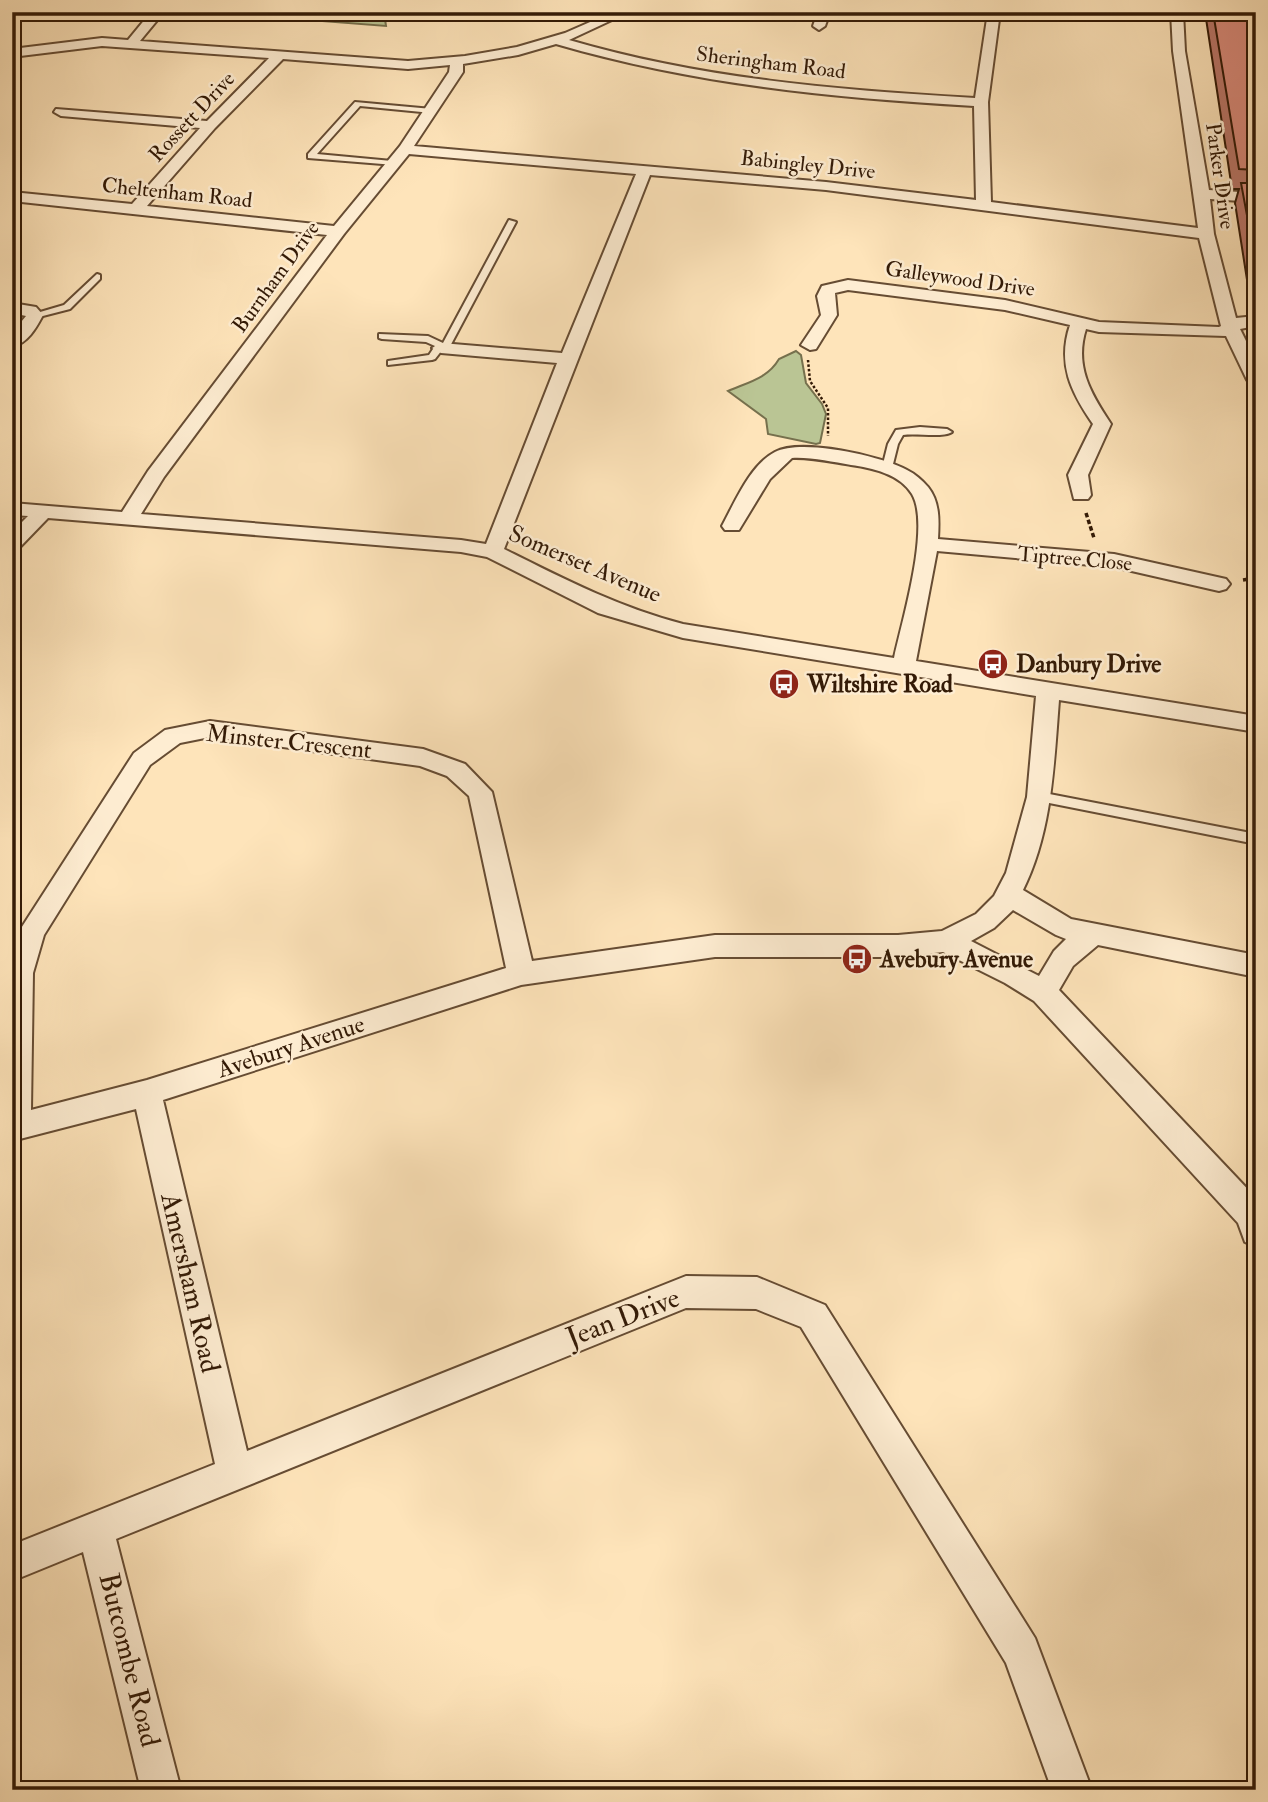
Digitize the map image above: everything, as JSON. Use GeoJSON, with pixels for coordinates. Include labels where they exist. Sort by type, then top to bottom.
{"type":"FeatureCollection","features":[{"type":"Feature","properties":{"kind":"street"},"geometry":{"type":"LineString","coordinates":[[132,43],[158,12]]}},
{"type":"Feature","properties":{"kind":"street"},"geometry":{"type":"LineString","coordinates":[[12,53],[102,42],[408,65],[457,62],[511,54],[559,41],[583,33],[622,12]]}},
{"type":"Feature","properties":{"kind":"street"},"geometry":{"type":"LineString","coordinates":[[819,26],[824,12]]}},
{"type":"Feature","properties":{"kind":"street"},"geometry":{"type":"LineString","coordinates":[[984,207],[981,102],[994,12]]}},
{"type":"Feature","properties":{"kind":"street","name":"Parker Drive"},"geometry":{"type":"LineString","coordinates":[[1177,12],[1179,51],[1206,234],[1230,327],[1256,380]]}},
{"type":"Feature","properties":{"kind":"street","name":"Sheringham Road"},"geometry":{"type":"LineString","coordinates":[[559,41],[607,57],[690,75],[868,97],[981,102]]}},
{"type":"Feature","properties":{"kind":"street","name":"Rossett Drive"},"geometry":{"type":"LineString","coordinates":[[135,210],[210,125],[281,54]]}},
{"type":"Feature","properties":{"kind":"street","name":"Burnham Drive"},"geometry":{"type":"LineString","coordinates":[[128,518],[155,475],[338,231],[405,149],[456,72],[457,62]]}},
{"type":"Feature","properties":{"kind":"street"},"geometry":{"type":"LineString","coordinates":[[61,112],[210,125]]}},
{"type":"Feature","properties":{"kind":"street","name":"Babingley Drive"},"geometry":{"type":"LineString","coordinates":[[405,149],[826,186],[1206,234]]}},
{"type":"Feature","properties":{"kind":"street"},"geometry":{"type":"LineString","coordinates":[[493,552],[531,447],[570,359],[645,169]]}},
{"type":"Feature","properties":{"kind":"street"},"geometry":{"type":"LineString","coordinates":[[1202,194],[1256,198]]}},
{"type":"Feature","properties":{"kind":"street","name":"Cheltenham Road"},"geometry":{"type":"LineString","coordinates":[[12,197],[338,231]]}},
{"type":"Feature","properties":{"kind":"street","name":"Galleywood Drive"},"geometry":{"type":"LineString","coordinates":[[810,345],[829,315],[825,296],[828,290],[848,285],[1005,305],[1079,324],[1157,331],[1222,332],[1240,322],[1256,321]]}},
{"type":"Feature","properties":{"kind":"street"},"geometry":{"type":"LineString","coordinates":[[12,308],[30,311],[35,315],[26,330],[12,342]]}},
{"type":"Feature","properties":{"kind":"street"},"geometry":{"type":"LineString","coordinates":[[1079,324],[1070,349],[1072,361],[1083,397],[1102,424],[1078,475],[1081,495]]}},
{"type":"Feature","properties":{"kind":"street"},"geometry":{"type":"LineString","coordinates":[[443,348],[570,359]]}},
{"type":"Feature","properties":{"kind":"street"},"geometry":{"type":"LineString","coordinates":[[733,526],[751,494],[776,460],[786,454],[799,452],[821,455],[887,468],[902,474],[925,497],[929,509],[928,544],[902,668]]}},
{"type":"Feature","properties":{"kind":"street","name":"Somerset Avenue"},"geometry":{"type":"LineString","coordinates":[[12,509],[426,542],[493,552],[606,608],[683,631],[1256,724]]}},
{"type":"Feature","properties":{"kind":"street"},"geometry":{"type":"LineString","coordinates":[[12,544],[44,511]]}},
{"type":"Feature","properties":{"kind":"street","name":"Tiptree Close"},"geometry":{"type":"LineString","coordinates":[[928,544],[1026,555],[1100,559],[1146,566],[1219,584]]}},
{"type":"Feature","properties":{"kind":"street"},"geometry":{"type":"LineString","coordinates":[[1048,691],[1040,797],[1019,873],[1008,894],[1065,928],[1256,966]]}},
{"type":"Feature","properties":{"kind":"street","name":"Minster Crescent"},"geometry":{"type":"LineString","coordinates":[[14,1128],[19,973],[31,933],[142,759],[173,736],[210,729],[423,758],[456,770],[480,792],[521,974]]}},
{"type":"Feature","properties":{"kind":"street","name":"Avebury Avenue"},"geometry":{"type":"LineString","coordinates":[[14,1128],[147,1093],[521,974],[715,946],[898,946],[946,941],[985,921],[1004,903],[1008,894]]}},
{"type":"Feature","properties":{"kind":"street"},"geometry":{"type":"LineString","coordinates":[[1044,993],[1054,971],[1070,948],[1094,934]]}},
{"type":"Feature","properties":{"kind":"street"},"geometry":{"type":"LineString","coordinates":[[946,941],[1015,975],[1044,993],[1251,1214],[1256,1232]]}},
{"type":"Feature","properties":{"kind":"street","name":"Amersham Road"},"geometry":{"type":"LineString","coordinates":[[147,1093],[234,1472]]}},
{"type":"Feature","properties":{"kind":"street","name":"Jean Drive"},"geometry":{"type":"LineString","coordinates":[[12,1563],[686,1292],[757,1293],[813,1315],[1021,1652],[1072,1790]]}},
{"type":"Feature","properties":{"kind":"street","name":"Butcombe Road"},"geometry":{"type":"LineString","coordinates":[[96,1530],[161,1790]]}},
{"type":"Feature","properties":{"kind":"lane"},"geometry":{"type":"LineString","coordinates":[[392,163],[311,156],[358,104],[432,111]]}},
{"type":"Feature","properties":{"kind":"lane"},"geometry":{"type":"LineString","coordinates":[[391,363],[432,357],[443,348],[512,222]]}},
{"type":"Feature","properties":{"kind":"lane"},"geometry":{"type":"LineString","coordinates":[[35,315],[67,307],[97,277]]}},
{"type":"Feature","properties":{"kind":"lane"},"geometry":{"type":"LineString","coordinates":[[382,336],[434,341],[443,348]]}},
{"type":"Feature","properties":{"kind":"lane"},"geometry":{"type":"LineString","coordinates":[[887,468],[893,444],[901,432],[947,432]]}},
{"type":"Feature","properties":{"kind":"lane"},"geometry":{"type":"LineString","coordinates":[[1040,797],[1256,839]]}},
{"type":"Feature","properties":{"kind":"path"},"geometry":{"type":"LineString","coordinates":[[810,345],[807,368],[810,381],[824,398],[830,422],[828,439],[821,455]]}},
{"type":"Feature","properties":{"kind":"path"},"geometry":{"type":"LineString","coordinates":[[1081,495],[1100,559]]}},
{"type":"Feature","properties":{"kind":"green space"},"geometry":{"type":"Polygon","coordinates":[[[204,12],[384,12],[386,26],[204,12]]]}},
{"type":"Feature","properties":{"kind":"green space"},"geometry":{"type":"Polygon","coordinates":[[[796,351],[801,355],[806,383],[826,414],[820,443],[816,444],[768,434],[766,419],[728,391],[764,375],[779,359],[796,351]]]}},
{"type":"Feature","properties":{"kind":"building"},"geometry":{"type":"Polygon","coordinates":[[[1213,12],[1256,12],[1256,170],[1239,169],[1213,12]]]}},
{"type":"Feature","properties":{"kind":"building"},"geometry":{"type":"Polygon","coordinates":[[[1241,183],[1256,183],[1256,264],[1241,183]]]}},
{"type":"Feature","properties":{"kind":"place","name":"Danbury Drive"},"geometry":{"type":"Point","coordinates":[993,664]}},
{"type":"Feature","properties":{"kind":"place","name":"Wiltshire Road"},"geometry":{"type":"Point","coordinates":[784,684]}},
{"type":"Feature","properties":{"kind":"place","name":"Avebury Avenue"},"geometry":{"type":"Point","coordinates":[857,959]}}]}
